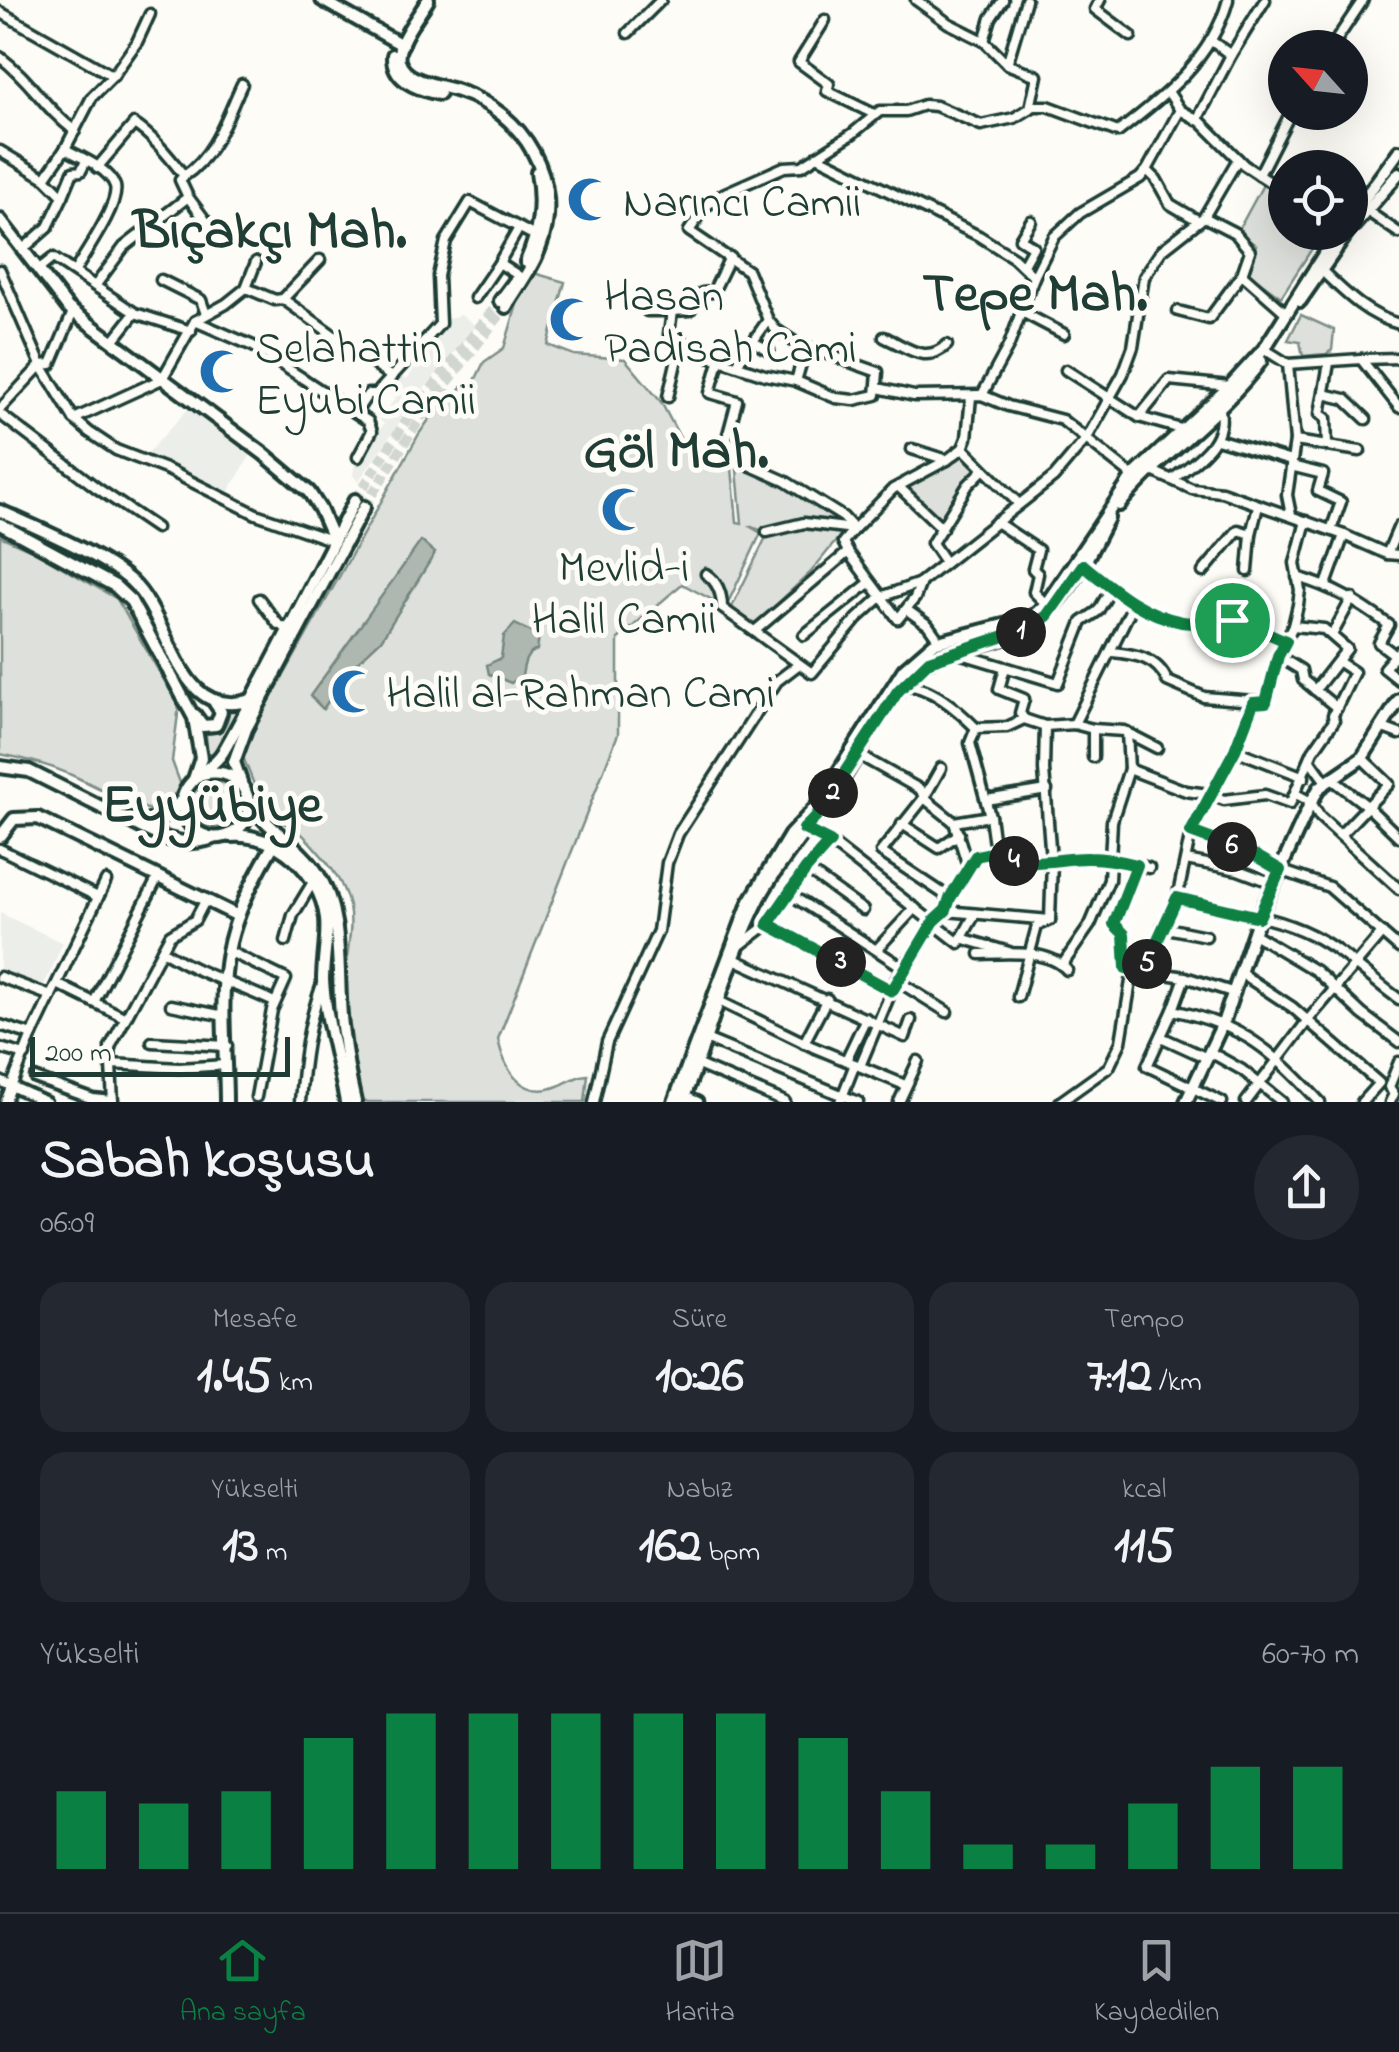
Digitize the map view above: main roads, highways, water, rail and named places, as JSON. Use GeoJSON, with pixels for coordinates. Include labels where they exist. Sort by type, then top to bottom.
{"type":"FeatureCollection","features":[{"type":"Feature","properties":{"kind":"main road"},"geometry":{"type":"LineString","coordinates":[[322,0],[400,44]]}},
{"type":"Feature","properties":{"kind":"main road"},"geometry":{"type":"LineString","coordinates":[[420,0],[392,60],[396,73],[424,90],[457,97],[496,117],[535,164],[539,185],[537,237],[503,304],[540,250],[548,219],[541,163],[504,116],[459,91],[437,87],[406,72],[399,60],[400,44],[428,0]]}},
{"type":"Feature","properties":{"kind":"main road"},"geometry":{"type":"LineString","coordinates":[[1368,193],[1399,151]]}},
{"type":"Feature","properties":{"kind":"main road"},"geometry":{"type":"LineString","coordinates":[[1368,209],[1399,174]]}},
{"type":"Feature","properties":{"kind":"main road"},"geometry":{"type":"LineString","coordinates":[[0,220],[73,312],[264,454],[308,492],[334,541]]}},
{"type":"Feature","properties":{"kind":"main road"},"geometry":{"type":"LineString","coordinates":[[680,1100],[740,921],[760,882],[790,835],[816,807],[904,668],[940,642],[1031,618],[1046,604],[1094,528],[1133,476],[1265,350],[1326,250]]}},
{"type":"Feature","properties":{"kind":"main road"},"geometry":{"type":"LineString","coordinates":[[680,1100],[708,1040],[738,946],[762,894],[903,685],[929,661],[1006,638],[1047,616],[1083,565],[1109,517],[1150,470],[1246,380],[1335,250]]}},
{"type":"Feature","properties":{"kind":"main road"},"geometry":{"type":"LineString","coordinates":[[125,818],[142,822],[169,814],[198,776],[218,760],[334,541],[359,503],[246,729],[234,762],[258,816],[310,864],[328,897],[355,1102]]}},
{"type":"Feature","properties":{"kind":"main road"},"geometry":{"type":"LineString","coordinates":[[0,510],[110,566],[132,582],[154,610],[194,688],[221,712],[216,726],[204,726],[189,706],[143,621],[115,586],[0,524]]}},
{"type":"Feature","properties":{"kind":"main road"},"geometry":{"type":"LineString","coordinates":[[211,700],[234,706],[252,700]]}},
{"type":"Feature","properties":{"kind":"main road"},"geometry":{"type":"LineString","coordinates":[[1186,1102],[1223,1023],[1259,917],[1312,802],[1329,780],[1362,758],[1399,700]]}},
{"type":"Feature","properties":{"kind":"main road"},"geometry":{"type":"LineString","coordinates":[[189,706],[201,746],[198,776]]}},
{"type":"Feature","properties":{"kind":"main road"},"geometry":{"type":"LineString","coordinates":[[0,767],[29,771],[177,844],[194,845],[243,824],[249,802]]}},
{"type":"Feature","properties":{"kind":"main road"},"geometry":{"type":"LineString","coordinates":[[198,776],[224,772],[241,783]]}},
{"type":"Feature","properties":{"kind":"main road"},"geometry":{"type":"LineString","coordinates":[[183,797],[186,819],[192,829],[219,837],[257,835],[274,844],[289,855],[322,898],[326,920],[323,981],[346,1102]]}},
{"type":"Feature","properties":{"kind":"main road"},"geometry":{"type":"LineString","coordinates":[[2,831],[14,819],[38,818],[238,916]]}},
{"type":"Feature","properties":{"kind":"main road"},"geometry":{"type":"LineString","coordinates":[[226,1102],[224,1016],[228,951],[238,916],[274,844]]}},
{"type":"Feature","properties":{"kind":"tunnel"},"geometry":{"type":"LineString","coordinates":[[355,500],[406,421],[500,301]]}},
{"type":"Feature","properties":{"kind":"tunnel"},"geometry":{"type":"LineString","coordinates":[[364,507],[423,414],[506,307]]}},
{"type":"Feature","properties":{"kind":"place","name":"Narıncı Camii"},"geometry":{"type":"Point","coordinates":[590,200]}},
{"type":"Feature","properties":{"kind":"place","name":"Hasan Padisah Cami"},"geometry":{"type":"Point","coordinates":[571,320]}},
{"type":"Feature","properties":{"kind":"place","name":"Selahattin Eyubi Camii"},"geometry":{"type":"Point","coordinates":[222,372]}},
{"type":"Feature","properties":{"kind":"place","name":"Mevlid-i Halil Camii"},"geometry":{"type":"Point","coordinates":[624,509]}},
{"type":"Feature","properties":{"kind":"place","name":"Halil al-Rahman Cami"},"geometry":{"type":"Point","coordinates":[353,691]}},
{"type":"Feature","properties":{"kind":"district","name":"Bıçakçı Mah."},"geometry":{"type":"Point","coordinates":[270,228]}},
{"type":"Feature","properties":{"kind":"district","name":"Tepe Mah."},"geometry":{"type":"Point","coordinates":[1035,291]}},
{"type":"Feature","properties":{"kind":"district","name":"Göl Mah."},"geometry":{"type":"Point","coordinates":[676,448]}},
{"type":"Feature","properties":{"kind":"district","name":"Eyyübiye"},"geometry":{"type":"Point","coordinates":[212,802]}}]}
